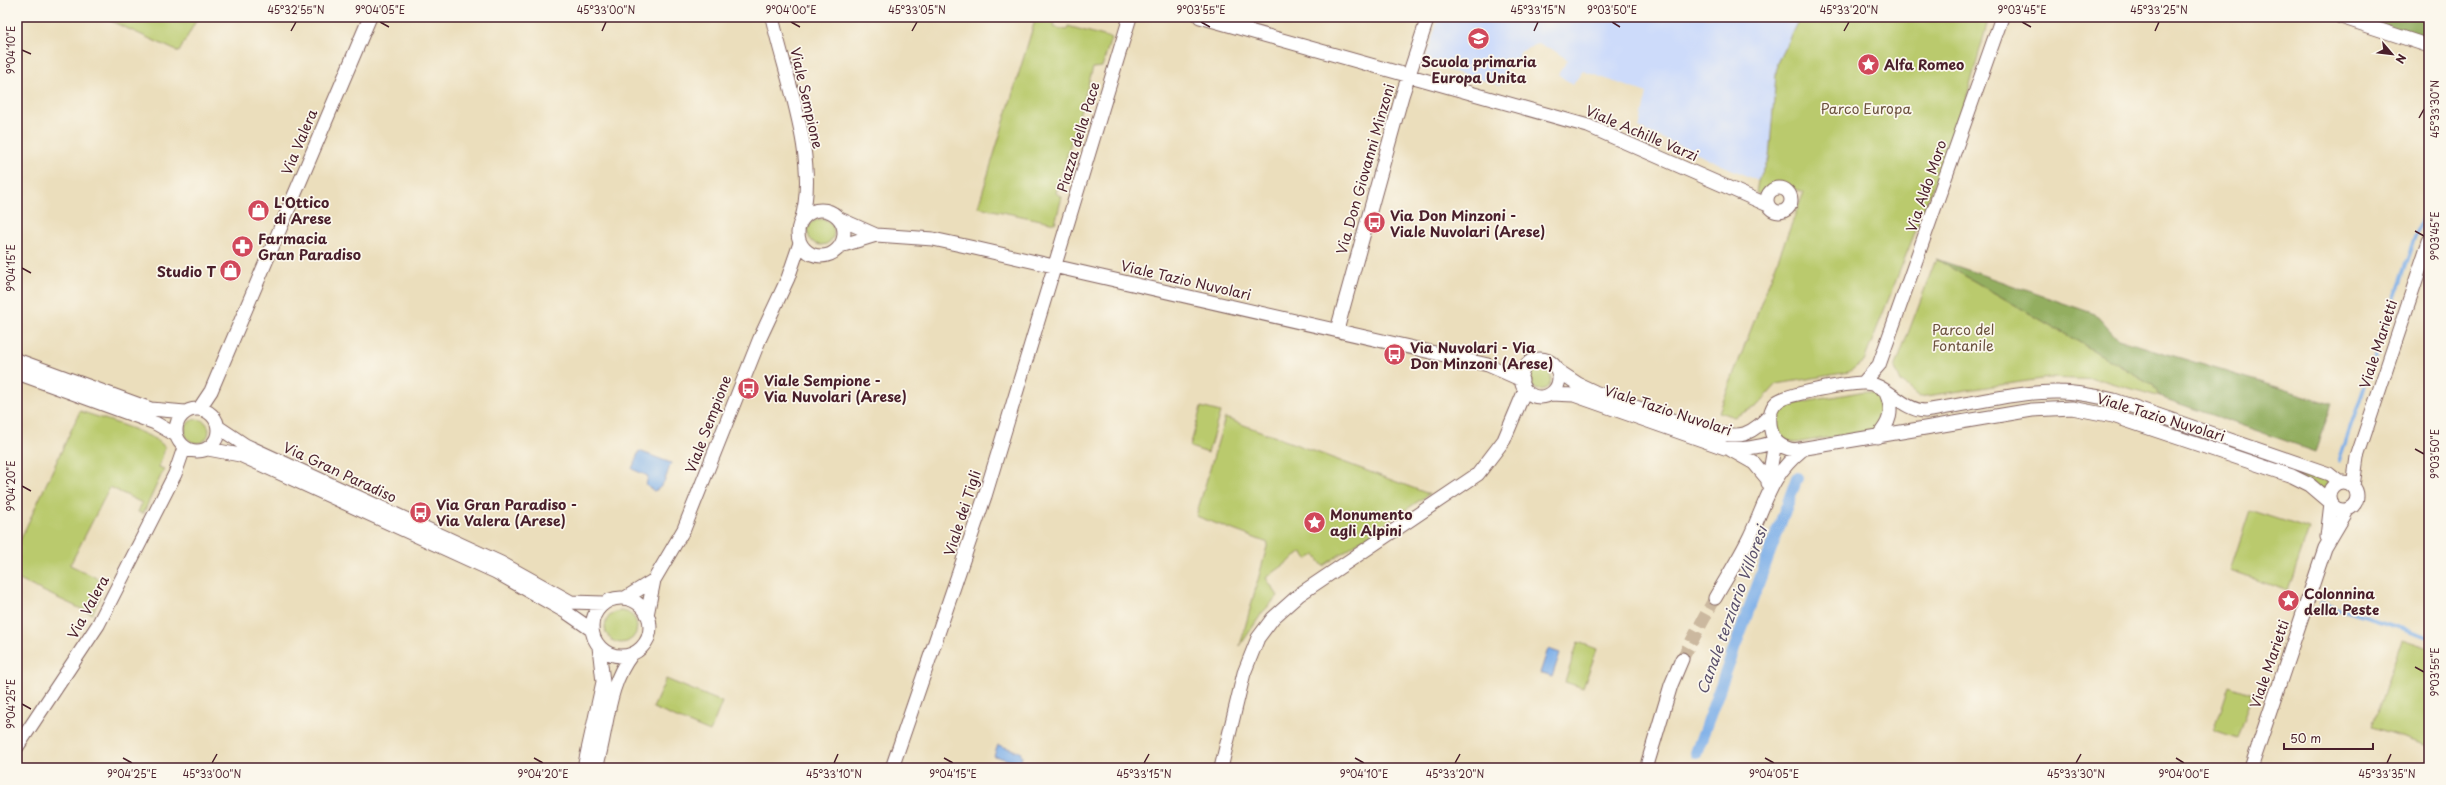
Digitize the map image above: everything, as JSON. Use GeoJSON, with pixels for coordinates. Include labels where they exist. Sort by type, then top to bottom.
{"type":"FeatureCollection","features":[{"type":"Feature","properties":{"kind":"street","name":"Via Valera"},"geometry":{"type":"LineString","coordinates":[[199,409],[211,391],[370,17]]}},
{"type":"Feature","properties":{"kind":"street","name":"Viale Sempione"},"geometry":{"type":"LineString","coordinates":[[772,17],[801,133],[807,186],[801,221]]}},
{"type":"Feature","properties":{"kind":"street","name":"Piazza della Pace"},"geometry":{"type":"LineString","coordinates":[[1056,266],[1130,17]]}},
{"type":"Feature","properties":{"kind":"street","name":"Viale Achille Varzi"},"geometry":{"type":"LineString","coordinates":[[1200,17],[1588,126],[1768,205]]}},
{"type":"Feature","properties":{"kind":"street","name":"Via Don Giovanni Minzoni"},"geometry":{"type":"LineString","coordinates":[[1337,330],[1408,75],[1428,17]]}},
{"type":"Feature","properties":{"kind":"street","name":"Via Aldo Moro"},"geometry":{"type":"LineString","coordinates":[[1863,383],[1879,366],[2002,17]]}},
{"type":"Feature","properties":{"kind":"street"},"geometry":{"type":"LineString","coordinates":[[2341,17],[2429,46]]}},
{"type":"Feature","properties":{"kind":"street"},"geometry":{"type":"LineString","coordinates":[[807,186],[825,210],[840,219],[844,233],[840,246],[829,255],[815,255],[809,253],[800,243],[798,232],[801,221],[811,212],[825,210]]}},
{"type":"Feature","properties":{"kind":"street","name":"Viale Tazio Nuvolari"},"geometry":{"type":"LineString","coordinates":[[840,219],[876,235],[933,239],[1488,365],[1526,366]]}},
{"type":"Feature","properties":{"kind":"street","name":"Viale Tazio Nuvolari"},"geometry":{"type":"LineString","coordinates":[[840,246],[876,235]]}},
{"type":"Feature","properties":{"kind":"street","name":"Viale Marietti"},"geometry":{"type":"LineString","coordinates":[[2345,483],[2357,457],[2429,241]]}},
{"type":"Feature","properties":{"kind":"street","name":"Viale Sempione"},"geometry":{"type":"LineString","coordinates":[[647,615],[654,580],[684,529],[776,299],[788,278],[800,243]]}},
{"type":"Feature","properties":{"kind":"street","name":"Viale Sempione"},"geometry":{"type":"LineString","coordinates":[[788,278],[815,255]]}},
{"type":"Feature","properties":{"kind":"street","name":"Viale dei Tigli"},"geometry":{"type":"LineString","coordinates":[[892,768],[985,496],[1056,266]]}},
{"type":"Feature","properties":{"kind":"street"},"geometry":{"type":"LineString","coordinates":[[17,360],[151,409],[186,412],[199,409],[205,410],[216,422],[217,437],[208,449],[189,450],[176,435],[155,423],[17,373]]}},
{"type":"Feature","properties":{"kind":"street"},"geometry":{"type":"LineString","coordinates":[[1221,768],[1244,673],[1258,638],[1273,618],[1300,594],[1478,474],[1498,450],[1510,429],[1523,385],[1526,366],[1536,360],[1548,361],[1557,370],[1559,380],[1545,396],[1510,429]]}},
{"type":"Feature","properties":{"kind":"street","name":"Viale Tazio Nuvolari"},"geometry":{"type":"LineString","coordinates":[[1488,365],[1523,385]]}},
{"type":"Feature","properties":{"kind":"street","name":"Via Aldo Moro"},"geometry":{"type":"LineString","coordinates":[[1879,366],[1884,391]]}},
{"type":"Feature","properties":{"kind":"street","name":"Via Valera"},"geometry":{"type":"LineString","coordinates":[[216,422],[220,368]]}},
{"type":"Feature","properties":{"kind":"street","name":"Viale Tazio Nuvolari"},"geometry":{"type":"LineString","coordinates":[[1557,370],[1578,384],[1595,392],[1720,435],[1743,434],[1760,425],[1770,414],[1777,401],[1794,394],[1863,383],[1884,391],[1910,408],[1925,411],[2036,393],[2059,392],[2114,400],[2329,474],[2345,483]]}},
{"type":"Feature","properties":{"kind":"street"},"geometry":{"type":"LineString","coordinates":[[1523,385],[1545,396]]}},
{"type":"Feature","properties":{"kind":"street"},"geometry":{"type":"LineString","coordinates":[[1877,437],[1890,419],[1891,406],[1884,391]]}},
{"type":"Feature","properties":{"kind":"street","name":"Viale Tazio Nuvolari"},"geometry":{"type":"LineString","coordinates":[[1545,396],[1574,396],[1726,448],[1741,450],[1775,442],[1784,448],[1802,450],[2032,410],[2082,410],[2128,420],[2292,476],[2310,485],[2331,503]]}},
{"type":"Feature","properties":{"kind":"street"},"geometry":{"type":"LineString","coordinates":[[176,435],[177,422],[186,412]]}},
{"type":"Feature","properties":{"kind":"street"},"geometry":{"type":"LineString","coordinates":[[1766,496],[1775,442],[1771,433],[1770,414]]}},
{"type":"Feature","properties":{"kind":"street","name":"Via Gran Paradiso"},"geometry":{"type":"LineString","coordinates":[[216,422],[245,445],[501,563],[571,602],[604,603]]}},
{"type":"Feature","properties":{"kind":"street"},"geometry":{"type":"LineString","coordinates":[[1726,448],[1754,463],[1769,482]]}},
{"type":"Feature","properties":{"kind":"street","name":"Via Gran Paradiso"},"geometry":{"type":"LineString","coordinates":[[208,449],[240,455],[496,572],[566,612],[592,630]]}},
{"type":"Feature","properties":{"kind":"street","name":"Via Valera"},"geometry":{"type":"LineString","coordinates":[[17,747],[89,640],[175,474],[189,450]]}},
{"type":"Feature","properties":{"kind":"street"},"geometry":{"type":"LineString","coordinates":[[1715,598],[1750,536],[1766,496],[1783,468],[1802,450]]}},
{"type":"Feature","properties":{"kind":"street"},"geometry":{"type":"LineString","coordinates":[[2345,483],[2357,499],[2348,509],[2338,509],[2331,503],[2330,490],[2345,483]]}},
{"type":"Feature","properties":{"kind":"street","name":"Viale Marietti"},"geometry":{"type":"LineString","coordinates":[[2251,768],[2325,548],[2331,503]]}},
{"type":"Feature","properties":{"kind":"street","name":"Viale Marietti"},"geometry":{"type":"LineString","coordinates":[[2325,548],[2348,509]]}},
{"type":"Feature","properties":{"kind":"street","name":"Viale Sempione"},"geometry":{"type":"LineString","coordinates":[[625,598],[654,580]]}},
{"type":"Feature","properties":{"kind":"street"},"geometry":{"type":"LineString","coordinates":[[584,768],[603,682],[600,647],[592,630],[594,615],[604,603],[610,600],[625,598],[641,607],[647,615],[649,630],[648,637],[623,665],[614,685],[596,768]]}},
{"type":"Feature","properties":{"kind":"street"},"geometry":{"type":"LineString","coordinates":[[600,647],[614,655],[632,654]]}},
{"type":"Feature","properties":{"kind":"street"},"geometry":{"type":"LineString","coordinates":[[1648,762],[1671,685],[1682,659]]}},
{"type":"Feature","properties":{"kind":"shaded area"},"geometry":{"type":"Polygon","coordinates":[[[1439,17],[1800,17],[1777,63],[1769,158],[1758,181],[1639,128],[1647,93],[1583,71],[1572,85],[1558,74],[1568,60],[1552,49],[1537,44],[1520,52],[1518,64],[1509,62],[1500,85],[1426,64],[1425,60],[1439,17]]]}},
{"type":"Feature","properties":{"kind":"green space"},"geometry":{"type":"Polygon","coordinates":[[[102,17],[198,17],[179,52],[102,17]]]}},
{"type":"Feature","properties":{"kind":"green space"},"geometry":{"type":"Polygon","coordinates":[[[1036,17],[1054,22],[1053,27],[1067,30],[1068,26],[1111,38],[1102,67],[1093,68],[1056,193],[1062,197],[1055,223],[978,207],[1036,17]]]}},
{"type":"Feature","properties":{"kind":"green space","name":"Parco Europa"},"geometry":{"type":"Polygon","coordinates":[[[1800,17],[1989,17],[1962,114],[1864,361],[1849,372],[1777,384],[1757,406],[1734,417],[1719,412],[1804,192],[1774,182],[1763,195],[1756,193],[1758,181],[1769,158],[1777,63],[1800,17]]]}},
{"type":"Feature","properties":{"kind":"green space"},"geometry":{"type":"Polygon","coordinates":[[[2358,17],[2429,17],[2429,41],[2358,17]]]}},
{"type":"Feature","properties":{"kind":"green space"},"geometry":{"type":"Polygon","coordinates":[[[821,219],[830,223],[834,232],[830,241],[821,245],[812,241],[808,232],[812,223],[821,219]]]}},
{"type":"Feature","properties":{"kind":"green space","name":"Parco del Fontanile"},"geometry":{"type":"Polygon","coordinates":[[[1936,259],[2153,385],[2160,397],[2102,380],[2048,378],[1919,397],[1901,382],[1895,368],[1936,259]]]}},
{"type":"Feature","properties":{"kind":"green space"},"geometry":{"type":"Polygon","coordinates":[[[1936,259],[2095,314],[2118,339],[2332,404],[2315,451],[2160,397],[2153,385],[1936,259]]]}},
{"type":"Feature","properties":{"kind":"green space"},"geometry":{"type":"Polygon","coordinates":[[[1540,368],[1548,371],[1551,379],[1548,387],[1540,390],[1532,387],[1529,379],[1532,371],[1540,368]]]}},
{"type":"Feature","properties":{"kind":"green space"},"geometry":{"type":"Polygon","coordinates":[[[1865,391],[1879,395],[1886,409],[1880,426],[1875,430],[1795,443],[1785,439],[1778,428],[1777,423],[1779,413],[1788,405],[1865,391]]]}},
{"type":"Feature","properties":{"kind":"green space"},"geometry":{"type":"Polygon","coordinates":[[[1201,407],[1220,412],[1208,453],[1190,447],[1201,407]]]}},
{"type":"Feature","properties":{"kind":"green space"},"geometry":{"type":"Polygon","coordinates":[[[80,411],[140,432],[151,437],[165,448],[159,467],[164,469],[143,514],[138,512],[142,503],[110,487],[70,565],[103,581],[95,595],[100,598],[92,614],[17,579],[17,547],[80,411]]]}},
{"type":"Feature","properties":{"kind":"green space"},"geometry":{"type":"Polygon","coordinates":[[[1225,418],[1429,494],[1323,566],[1315,555],[1307,559],[1302,552],[1266,578],[1278,596],[1262,613],[1240,646],[1268,543],[1196,516],[1225,418]]]}},
{"type":"Feature","properties":{"kind":"green space"},"geometry":{"type":"Polygon","coordinates":[[[197,419],[206,422],[209,431],[206,440],[197,443],[188,440],[185,431],[188,422],[197,419]]]}},
{"type":"Feature","properties":{"kind":"green space"},"geometry":{"type":"Polygon","coordinates":[[[2277,461],[2330,481],[2324,489],[2275,465],[2277,461]]]}},
{"type":"Feature","properties":{"kind":"green space"},"geometry":{"type":"Polygon","coordinates":[[[2250,510],[2309,529],[2288,591],[2230,571],[2250,510]]]}},
{"type":"Feature","properties":{"kind":"green space"},"geometry":{"type":"Polygon","coordinates":[[[618,611],[624,611],[634,618],[637,627],[636,633],[630,640],[624,643],[618,643],[608,636],[605,630],[605,624],[612,614],[618,611]]]}},
{"type":"Feature","properties":{"kind":"green space"},"geometry":{"type":"Polygon","coordinates":[[[2402,639],[2429,648],[2429,745],[2372,727],[2402,639]]]}},
{"type":"Feature","properties":{"kind":"green space"},"geometry":{"type":"Polygon","coordinates":[[[1578,642],[1597,649],[1583,688],[1565,682],[1578,642]]]}},
{"type":"Feature","properties":{"kind":"green space"},"geometry":{"type":"Polygon","coordinates":[[[666,679],[722,702],[710,732],[653,708],[666,679]]]}},
{"type":"Feature","properties":{"kind":"green space"},"geometry":{"type":"Polygon","coordinates":[[[2229,686],[2252,694],[2237,739],[2214,731],[2229,686]]]}},
{"type":"Feature","properties":{"kind":"water"},"geometry":{"type":"Polygon","coordinates":[[[639,451],[671,463],[661,487],[654,491],[646,485],[648,476],[632,469],[639,451]]]}},
{"type":"Feature","properties":{"kind":"water"},"geometry":{"type":"Polygon","coordinates":[[[1548,649],[1560,653],[1552,677],[1540,673],[1548,649]]]}},
{"type":"Feature","properties":{"kind":"water"},"geometry":{"type":"Polygon","coordinates":[[[998,745],[1020,752],[1022,756],[1020,763],[994,756],[998,745]]]}},
{"type":"Feature","properties":{"kind":"waterway"},"geometry":{"type":"LineString","coordinates":[[2339,461],[2429,198]]}},
{"type":"Feature","properties":{"kind":"waterway","name":"Canale terziario Villoresi"},"geometry":{"type":"LineString","coordinates":[[1696,753],[1797,478]]}},
{"type":"Feature","properties":{"kind":"waterway"},"geometry":{"type":"LineString","coordinates":[[2321,603],[2429,637]]}},
{"type":"Feature","properties":{"kind":"tunnel"},"geometry":{"type":"LineString","coordinates":[[1682,659],[1715,598]]}},
{"type":"Feature","properties":{"kind":"place","name":"Scuola primaria Europa Unita"},"geometry":{"type":"Point","coordinates":[1479,39]}},
{"type":"Feature","properties":{"kind":"place","name":"Alfa Romeo"},"geometry":{"type":"Point","coordinates":[1868,64]}},
{"type":"Feature","properties":{"kind":"place","name":"L'Ottico di Arese"},"geometry":{"type":"Point","coordinates":[258,210]}},
{"type":"Feature","properties":{"kind":"place","name":"Via Don Minzoni - Viale Nuvolari (Arese)"},"geometry":{"type":"Point","coordinates":[1374,223]}},
{"type":"Feature","properties":{"kind":"place","name":"Farmacia Gran Paradiso"},"geometry":{"type":"Point","coordinates":[242,246]}},
{"type":"Feature","properties":{"kind":"place","name":"Studio T"},"geometry":{"type":"Point","coordinates":[231,271]}},
{"type":"Feature","properties":{"kind":"place","name":"Via Nuvolari - Via Don Minzoni (Arese)"},"geometry":{"type":"Point","coordinates":[1395,355]}},
{"type":"Feature","properties":{"kind":"place","name":"Viale Sempione - Via Nuvolari (Arese)"},"geometry":{"type":"Point","coordinates":[749,388]}},
{"type":"Feature","properties":{"kind":"place","name":"Via Gran Paradiso - Via Valera (Arese)"},"geometry":{"type":"Point","coordinates":[421,512]}},
{"type":"Feature","properties":{"kind":"place","name":"Monumento agli Alpini"},"geometry":{"type":"Point","coordinates":[1314,522]}},
{"type":"Feature","properties":{"kind":"place","name":"Colonnina della Peste"},"geometry":{"type":"Point","coordinates":[2288,601]}}]}
